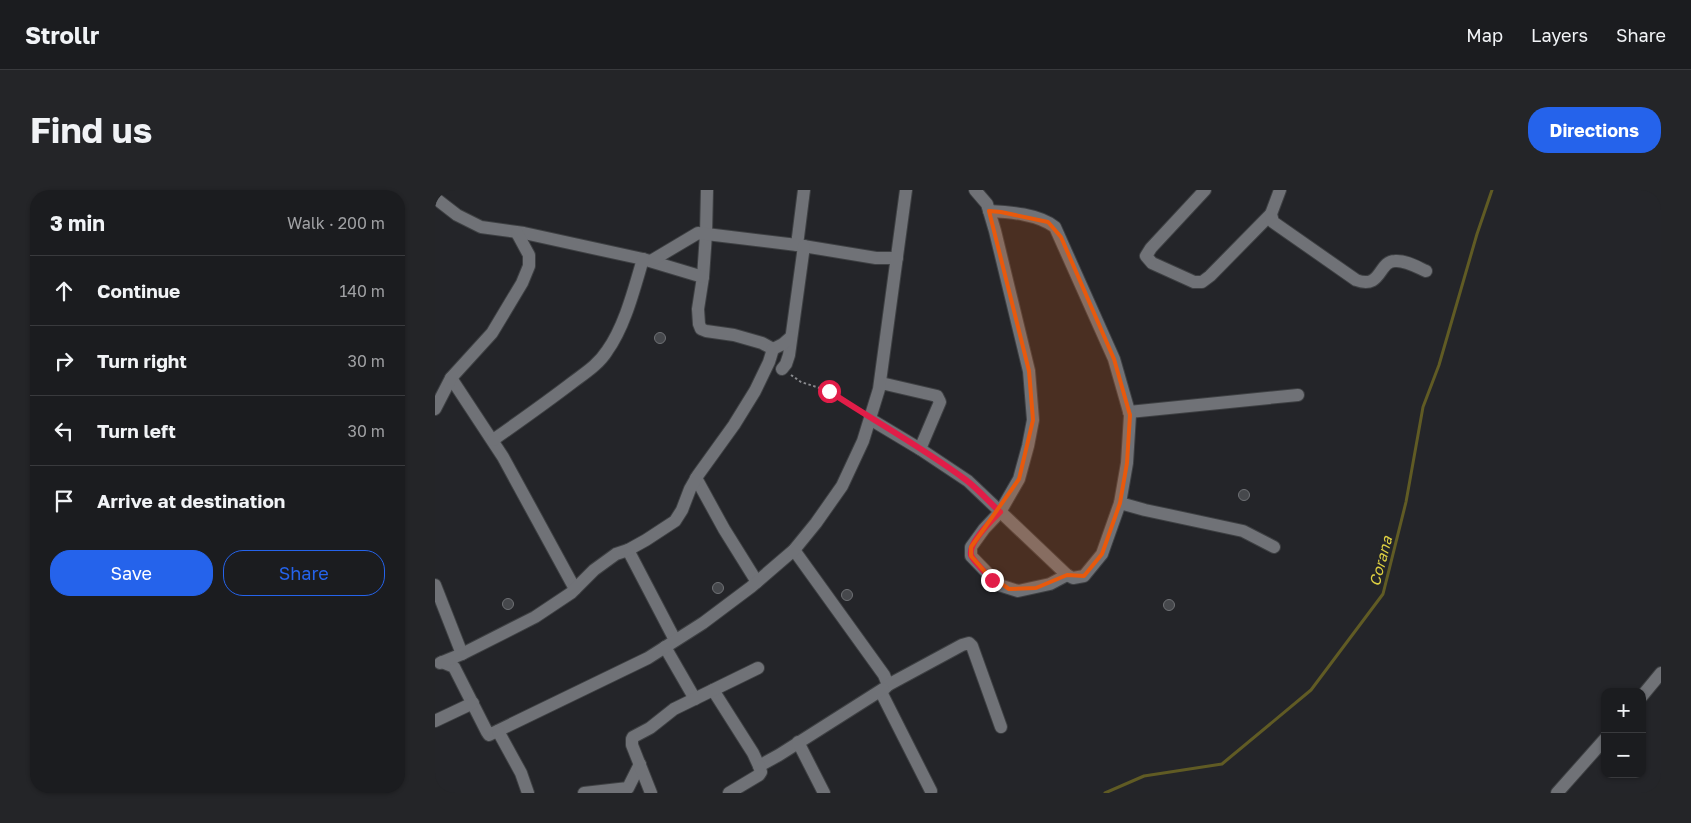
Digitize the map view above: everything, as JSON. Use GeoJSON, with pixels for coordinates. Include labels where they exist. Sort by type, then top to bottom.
{"type":"FeatureCollection","features":[{"type":"Feature","properties":{"kind":"street"},"geometry":{"type":"LineString","coordinates":[[707,190],[703,277],[697,309],[701,329],[734,335],[761,343],[773,349]]}},
{"type":"Feature","properties":{"kind":"street"},"geometry":{"type":"LineString","coordinates":[[782,369],[787,364],[789,355],[801,246],[804,190]]}},
{"type":"Feature","properties":{"kind":"street"},"geometry":{"type":"LineString","coordinates":[[439,663],[454,666],[488,734],[491,734],[648,658],[703,623],[757,582],[793,550],[816,523],[841,486],[863,441],[871,419],[881,382],[906,190]]}},
{"type":"Feature","properties":{"kind":"street"},"geometry":{"type":"LineString","coordinates":[[975,190],[987,204],[989,211],[1029,372],[1033,420],[1019,479],[1000,512],[971,547],[971,556],[992,580],[999,585],[1018,591],[1050,584],[1067,575]]}},
{"type":"Feature","properties":{"kind":"street"},"geometry":{"type":"LineString","coordinates":[[1205,190],[1151,248],[1146,256],[1147,260],[1152,263],[1194,282],[1201,282],[1210,276],[1271,214],[1280,190]]}},
{"type":"Feature","properties":{"kind":"street"},"geometry":{"type":"LineString","coordinates":[[435,198],[457,215],[481,227],[647,260],[703,277]]}},
{"type":"Feature","properties":{"kind":"street"},"geometry":{"type":"LineString","coordinates":[[871,419],[920,448],[967,481],[1067,575],[1073,578],[1083,576],[1102,554],[1120,503],[1127,463],[1129,412],[1114,359],[1055,227],[1040,219],[989,211]]}},
{"type":"Feature","properties":{"kind":"street"},"geometry":{"type":"LineString","coordinates":[[1271,214],[1273,222],[1279,228],[1363,283],[1377,278],[1386,265],[1393,260],[1426,270]]}},
{"type":"Feature","properties":{"kind":"street"},"geometry":{"type":"LineString","coordinates":[[435,408],[451,378],[492,333],[522,283],[529,266],[529,255],[517,233]]}},
{"type":"Feature","properties":{"kind":"street"},"geometry":{"type":"LineString","coordinates":[[493,440],[557,395],[594,366],[607,352],[620,326],[647,260],[691,236],[698,233],[876,258],[897,258]]}},
{"type":"Feature","properties":{"kind":"street"},"geometry":{"type":"LineString","coordinates":[[439,663],[462,654],[535,617],[571,593],[601,565],[616,554],[628,550],[667,528],[675,521],[696,478],[734,425],[755,391],[773,349],[791,337]]}},
{"type":"Feature","properties":{"kind":"street"},"geometry":{"type":"LineString","coordinates":[[451,378],[493,440],[575,589]]}},
{"type":"Feature","properties":{"kind":"street"},"geometry":{"type":"LineString","coordinates":[[881,382],[931,393],[939,398],[940,402],[920,448]]}},
{"type":"Feature","properties":{"kind":"street"},"geometry":{"type":"LineString","coordinates":[[1129,412],[1298,395]]}},
{"type":"Feature","properties":{"kind":"street"},"geometry":{"type":"LineString","coordinates":[[696,478],[724,529],[757,582]]}},
{"type":"Feature","properties":{"kind":"street"},"geometry":{"type":"LineString","coordinates":[[1120,503],[1243,530],[1274,548]]}},
{"type":"Feature","properties":{"kind":"street"},"geometry":{"type":"LineString","coordinates":[[628,550],[695,699]]}},
{"type":"Feature","properties":{"kind":"street"},"geometry":{"type":"LineString","coordinates":[[793,550],[884,675],[885,687],[883,696],[931,790]]}},
{"type":"Feature","properties":{"kind":"street"},"geometry":{"type":"LineString","coordinates":[[435,585],[462,654]]}},
{"type":"Feature","properties":{"kind":"street"},"geometry":{"type":"LineString","coordinates":[[759,766],[885,687],[969,643],[972,646],[1001,727]]}},
{"type":"Feature","properties":{"kind":"street"},"geometry":{"type":"LineString","coordinates":[[651,793],[632,745],[633,736],[650,728],[674,709],[758,668]]}},
{"type":"Feature","properties":{"kind":"street"},"geometry":{"type":"LineString","coordinates":[[1646,692],[1660,678]]}},
{"type":"Feature","properties":{"kind":"street"},"geometry":{"type":"LineString","coordinates":[[713,690],[753,753],[761,772],[759,776],[729,793]]}},
{"type":"Feature","properties":{"kind":"street"},"geometry":{"type":"LineString","coordinates":[[435,721],[473,703]]}},
{"type":"Feature","properties":{"kind":"street"},"geometry":{"type":"LineString","coordinates":[[498,731],[521,773],[526,792]]}},
{"type":"Feature","properties":{"kind":"street"},"geometry":{"type":"LineString","coordinates":[[798,742],[824,793]]}},
{"type":"Feature","properties":{"kind":"street"},"geometry":{"type":"LineString","coordinates":[[1557,793],[1601,744]]}},
{"type":"Feature","properties":{"kind":"street"},"geometry":{"type":"LineString","coordinates":[[584,793],[628,788],[639,764]]}},
{"type":"Feature","properties":{"kind":"path"},"geometry":{"type":"LineString","coordinates":[[782,369],[801,382],[829,391],[871,419]]}},
{"type":"Feature","properties":{"kind":"highlighted area"},"geometry":{"type":"Polygon","coordinates":[[[989,211],[1048,222],[1061,237],[1114,359],[1130,415],[1127,463],[1120,503],[1102,554],[1084,576],[1067,575],[1036,588],[1009,589],[986,573],[971,556],[971,547],[1019,479],[1033,420],[1029,371],[989,211]]]}},
{"type":"Feature","properties":{"kind":"building"},"geometry":{"type":"Polygon","coordinates":[[[660,332],[666,338],[660,344],[654,338],[660,332]]]}},
{"type":"Feature","properties":{"kind":"building"},"geometry":{"type":"Polygon","coordinates":[[[1244,489],[1250,495],[1244,501],[1238,495],[1244,489]]]}},
{"type":"Feature","properties":{"kind":"building"},"geometry":{"type":"Polygon","coordinates":[[[718,582],[724,588],[718,594],[712,588],[718,582]]]}},
{"type":"Feature","properties":{"kind":"building"},"geometry":{"type":"Polygon","coordinates":[[[847,589],[853,595],[847,601],[841,595],[847,589]]]}},
{"type":"Feature","properties":{"kind":"building"},"geometry":{"type":"Polygon","coordinates":[[[508,598],[514,604],[508,610],[502,604],[508,598]]]}},
{"type":"Feature","properties":{"kind":"building"},"geometry":{"type":"Polygon","coordinates":[[[1169,599],[1175,605],[1169,611],[1163,605],[1169,599]]]}},
{"type":"Feature","properties":{"kind":"waterway","name":"Corana"},"geometry":{"type":"LineString","coordinates":[[1105,793],[1144,776],[1222,764],[1311,690],[1383,594],[1406,502],[1423,407],[1439,365],[1477,234],[1492,190]]}},
{"type":"Feature","properties":{"kind":"route"},"geometry":{"type":"LineString","coordinates":[[829,391],[967,481],[1000,512],[971,547],[971,556],[992,580]]}}]}
